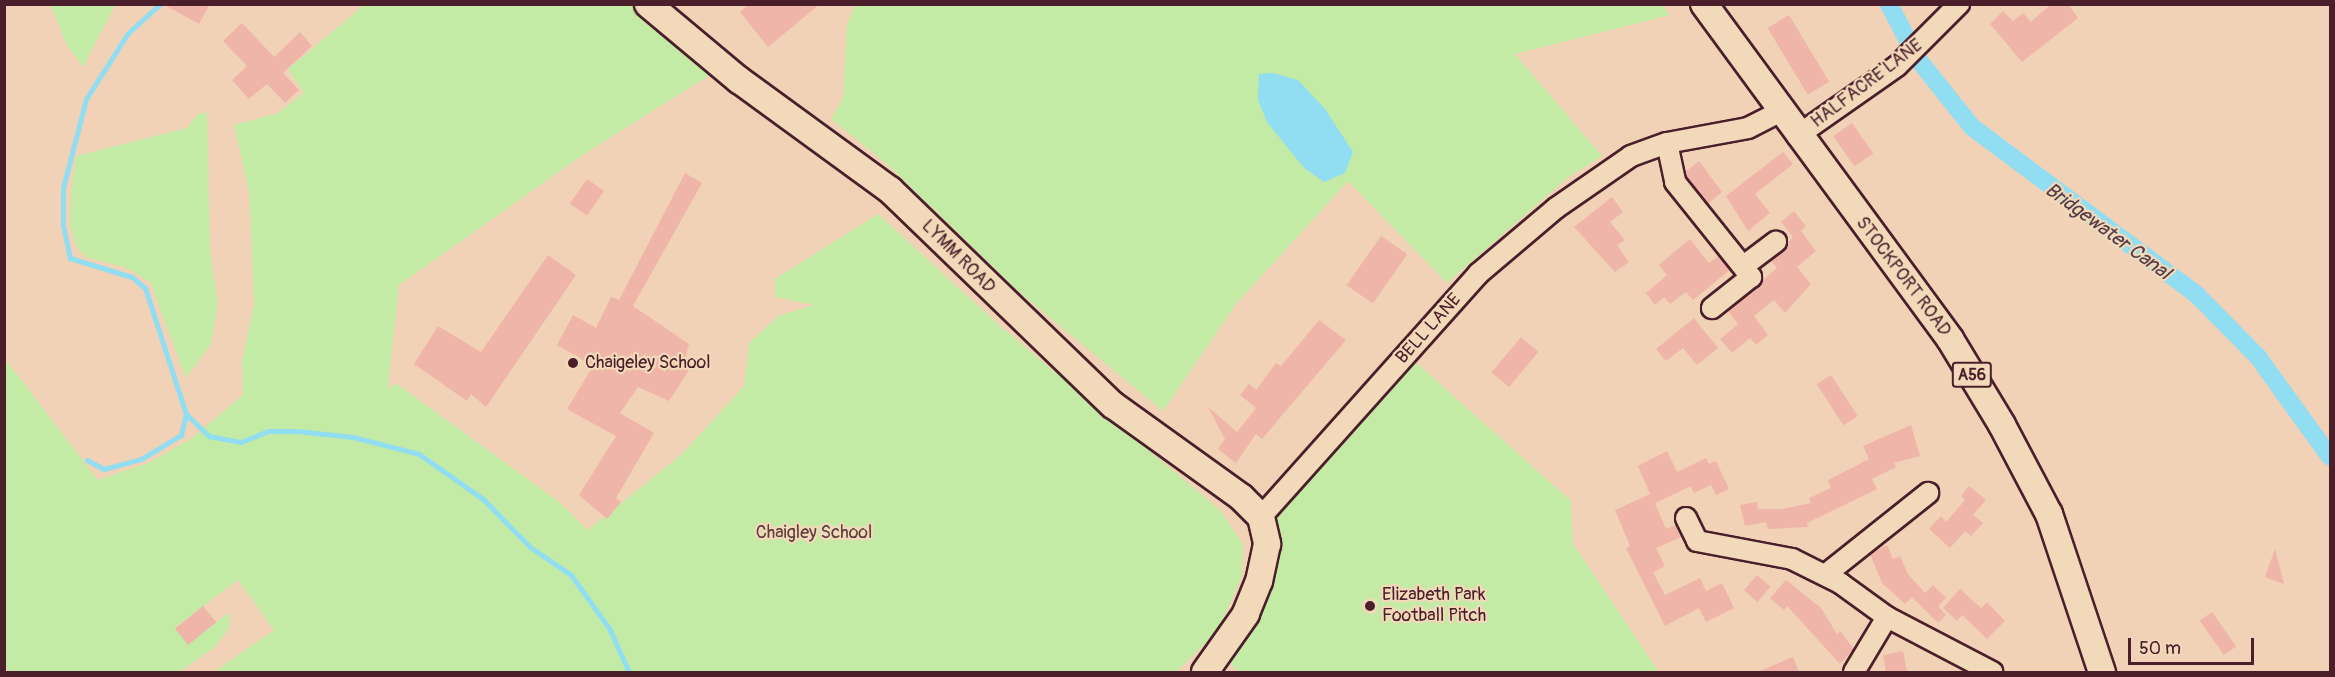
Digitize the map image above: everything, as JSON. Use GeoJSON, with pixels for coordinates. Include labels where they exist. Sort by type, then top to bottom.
{"type":"FeatureCollection","features":[{"type":"Feature","properties":{"kind":"main road","name":"LYMM ROAD"},"geometry":{"type":"LineString","coordinates":[[648,4],[740,80],[890,189],[1113,405],[1241,497],[1262,517]]}},
{"type":"Feature","properties":{"kind":"main road","name":"STOCKPORT ROAD"},"geometry":{"type":"LineString","coordinates":[[1704,4],[1779,112],[1950,339],[2002,425],[2049,514],[2102,672]]}},
{"type":"Feature","properties":{"kind":"main road"},"geometry":{"type":"LineString","coordinates":[[1204,672],[1246,614],[1259,581],[1267,544],[1262,517]]}},
{"type":"Feature","properties":{"kind":"street","name":"HALFACRE LANE"},"geometry":{"type":"LineString","coordinates":[[1797,136],[1897,66],[1959,4]]}},
{"type":"Feature","properties":{"kind":"street","name":"BELL LANE"},"geometry":{"type":"LineString","coordinates":[[1262,517],[1478,274],[1596,177],[1667,143],[1748,128],[1779,112]]}},
{"type":"Feature","properties":{"kind":"street"},"geometry":{"type":"LineString","coordinates":[[1667,143],[1675,182],[1745,265],[1751,277],[1712,308]]}},
{"type":"Feature","properties":{"kind":"street"},"geometry":{"type":"LineString","coordinates":[[1745,265],[1776,242]]}},
{"type":"Feature","properties":{"kind":"street"},"geometry":{"type":"LineString","coordinates":[[1825,575],[1928,493]]}},
{"type":"Feature","properties":{"kind":"street"},"geometry":{"type":"LineString","coordinates":[[1686,518],[1697,541],[1792,559],[1825,575],[1887,618],[1992,672]]}},
{"type":"Feature","properties":{"kind":"street"},"geometry":{"type":"LineString","coordinates":[[1854,672],[1887,618]]}},
{"type":"Feature","properties":{"kind":"green space"},"geometry":{"type":"Polygon","coordinates":[[[1661,4],[1670,15],[1515,54],[1602,156],[1567,178],[1447,283],[1348,181],[1236,304],[1163,411],[1019,292],[887,164],[831,119],[843,98],[847,24],[856,5],[1661,4]]]}},
{"type":"Feature","properties":{"kind":"green space"},"geometry":{"type":"Polygon","coordinates":[[[51,5],[115,5],[83,67],[66,44],[51,5]]]}},
{"type":"Feature","properties":{"kind":"green space","name":"Chaigley School"},"geometry":{"type":"Polygon","coordinates":[[[364,5],[632,5],[713,73],[584,154],[399,285],[388,388],[397,384],[559,502],[588,530],[682,454],[744,386],[749,343],[778,316],[814,305],[775,297],[775,279],[878,214],[1000,326],[1220,510],[1243,544],[1242,576],[1217,632],[1176,672],[214,672],[274,630],[238,580],[175,627],[187,643],[230,612],[229,628],[215,647],[179,672],[9,672],[5,666],[5,359],[98,480],[148,463],[192,438],[243,395],[242,361],[254,304],[249,191],[234,125],[278,113],[304,93],[288,69],[364,5]]]}},
{"type":"Feature","properties":{"kind":"green space"},"geometry":{"type":"Polygon","coordinates":[[[207,112],[210,250],[218,304],[211,344],[186,378],[150,282],[127,268],[85,257],[76,245],[70,225],[71,194],[76,156],[187,128],[198,114],[207,112]]]}},
{"type":"Feature","properties":{"kind":"green space"},"geometry":{"type":"Polygon","coordinates":[[[1410,357],[1571,501],[1573,544],[1659,672],[1239,672],[1226,660],[1256,615],[1263,507],[1410,357]]]}},
{"type":"Feature","properties":{"kind":"water"},"geometry":{"type":"Polygon","coordinates":[[[1273,73],[1298,80],[1325,109],[1353,152],[1345,173],[1324,182],[1304,168],[1267,122],[1258,100],[1259,74],[1273,73]]]}},
{"type":"Feature","properties":{"kind":"building"},"geometry":{"type":"Polygon","coordinates":[[[163,4],[210,4],[199,24],[163,4]]]}},
{"type":"Feature","properties":{"kind":"building"},"geometry":{"type":"Polygon","coordinates":[[[749,4],[820,4],[768,47],[740,12],[749,4]]]}},
{"type":"Feature","properties":{"kind":"building"},"geometry":{"type":"Polygon","coordinates":[[[2051,4],[2068,4],[2078,18],[2022,62],[1990,24],[2003,11],[2013,21],[2023,13],[2031,22],[2051,4]]]}},
{"type":"Feature","properties":{"kind":"building"},"geometry":{"type":"Polygon","coordinates":[[[1789,15],[1829,82],[1808,95],[1768,28],[1789,15]]]}},
{"type":"Feature","properties":{"kind":"building"},"geometry":{"type":"Polygon","coordinates":[[[242,23],[274,57],[300,32],[312,46],[283,73],[299,90],[285,103],[267,84],[249,99],[232,80],[247,66],[223,41],[242,23]]]}},
{"type":"Feature","properties":{"kind":"building"},"geometry":{"type":"Polygon","coordinates":[[[1852,123],[1873,153],[1854,167],[1833,136],[1852,123]]]}},
{"type":"Feature","properties":{"kind":"building"},"geometry":{"type":"Polygon","coordinates":[[[1783,152],[1793,164],[1755,194],[1770,213],[1748,231],[1726,196],[1783,152]]]}},
{"type":"Feature","properties":{"kind":"building"},"geometry":{"type":"Polygon","coordinates":[[[1699,161],[1722,192],[1708,204],[1686,177],[1685,172],[1699,161]]]}},
{"type":"Feature","properties":{"kind":"building"},"geometry":{"type":"Polygon","coordinates":[[[685,173],[702,183],[633,306],[689,344],[685,358],[693,364],[669,401],[638,387],[620,413],[654,433],[616,498],[621,502],[607,519],[579,495],[616,436],[567,409],[593,366],[557,345],[573,315],[596,328],[611,297],[619,300],[685,173]]]}},
{"type":"Feature","properties":{"kind":"building"},"geometry":{"type":"Polygon","coordinates":[[[587,179],[604,191],[587,216],[570,204],[587,179]]]}},
{"type":"Feature","properties":{"kind":"building"},"geometry":{"type":"Polygon","coordinates":[[[1612,197],[1623,212],[1610,222],[1625,240],[1617,245],[1629,262],[1615,272],[1574,227],[1612,197]]]}},
{"type":"Feature","properties":{"kind":"building"},"geometry":{"type":"Polygon","coordinates":[[[1794,211],[1806,226],[1801,231],[1816,251],[1797,267],[1811,284],[1785,313],[1774,300],[1754,316],[1768,335],[1756,345],[1750,338],[1732,353],[1720,339],[1738,324],[1728,311],[1777,268],[1771,261],[1793,237],[1781,222],[1794,211]]]}},
{"type":"Feature","properties":{"kind":"building"},"geometry":{"type":"Polygon","coordinates":[[[1381,236],[1407,254],[1373,304],[1347,285],[1381,236]]]}},
{"type":"Feature","properties":{"kind":"building"},"geometry":{"type":"Polygon","coordinates":[[[1690,239],[1709,263],[1719,256],[1730,270],[1693,300],[1686,292],[1670,304],[1664,297],[1655,305],[1646,293],[1667,275],[1659,265],[1690,239]]]}},
{"type":"Feature","properties":{"kind":"building"},"geometry":{"type":"Polygon","coordinates":[[[548,255],[576,275],[486,407],[471,394],[467,401],[414,364],[438,326],[481,352],[548,255]]]}},
{"type":"Feature","properties":{"kind":"building"},"geometry":{"type":"Polygon","coordinates":[[[1694,318],[1718,348],[1697,365],[1683,348],[1666,361],[1656,349],[1694,318]]]}},
{"type":"Feature","properties":{"kind":"building"},"geometry":{"type":"Polygon","coordinates":[[[1319,320],[1346,340],[1262,439],[1256,434],[1236,463],[1218,449],[1225,439],[1208,407],[1237,432],[1256,408],[1240,395],[1249,384],[1256,390],[1276,363],[1281,366],[1319,320]]]}},
{"type":"Feature","properties":{"kind":"building"},"geometry":{"type":"Polygon","coordinates":[[[1521,337],[1539,352],[1509,387],[1491,372],[1521,337]]]}},
{"type":"Feature","properties":{"kind":"building"},"geometry":{"type":"Polygon","coordinates":[[[1831,375],[1858,416],[1843,425],[1817,384],[1831,375]]]}},
{"type":"Feature","properties":{"kind":"building"},"geometry":{"type":"Polygon","coordinates":[[[1911,425],[1920,456],[1894,463],[1896,467],[1872,479],[1877,489],[1807,523],[1808,527],[1768,529],[1766,522],[1745,526],[1740,505],[1757,502],[1758,509],[1782,509],[1811,503],[1809,498],[1831,488],[1828,480],[1869,459],[1863,446],[1911,425]]]}},
{"type":"Feature","properties":{"kind":"building"},"geometry":{"type":"Polygon","coordinates":[[[1667,451],[1677,472],[1706,458],[1709,464],[1716,461],[1729,489],[1716,495],[1711,485],[1694,493],[1691,486],[1655,503],[1666,529],[1675,525],[1681,537],[1656,548],[1665,566],[1653,572],[1665,595],[1700,578],[1706,591],[1722,583],[1734,608],[1706,622],[1699,608],[1665,626],[1626,548],[1630,546],[1615,510],[1650,494],[1638,466],[1667,451]]]}},
{"type":"Feature","properties":{"kind":"building"},"geometry":{"type":"Polygon","coordinates":[[[1969,486],[1986,500],[1973,515],[1983,523],[1971,536],[1965,531],[1950,548],[1929,529],[1941,516],[1946,522],[1965,500],[1961,496],[1969,486]]]}},
{"type":"Feature","properties":{"kind":"building"},"geometry":{"type":"Polygon","coordinates":[[[1887,545],[1893,559],[1900,556],[1908,574],[1925,593],[1933,585],[1946,598],[1938,606],[1946,615],[1938,623],[1912,597],[1905,604],[1882,583],[1870,554],[1887,545]]]}},
{"type":"Feature","properties":{"kind":"building"},"geometry":{"type":"Polygon","coordinates":[[[2275,549],[2284,584],[2265,577],[2275,549]]]}},
{"type":"Feature","properties":{"kind":"building"},"geometry":{"type":"Polygon","coordinates":[[[1757,575],[1771,587],[1757,602],[1744,590],[1757,575]]]}},
{"type":"Feature","properties":{"kind":"building"},"geometry":{"type":"Polygon","coordinates":[[[1786,580],[1821,608],[1837,634],[1840,631],[1854,649],[1840,664],[1787,606],[1784,610],[1770,598],[1786,580]]]}},
{"type":"Feature","properties":{"kind":"building"},"geometry":{"type":"Polygon","coordinates":[[[1960,589],[1981,608],[1987,602],[2005,621],[1987,639],[1962,615],[1957,621],[1943,608],[1960,589]]]}},
{"type":"Feature","properties":{"kind":"building"},"geometry":{"type":"Polygon","coordinates":[[[203,606],[216,622],[188,645],[175,629],[203,606]]]}},
{"type":"Feature","properties":{"kind":"building"},"geometry":{"type":"Polygon","coordinates":[[[2212,612],[2236,646],[2224,655],[2200,621],[2212,612]]]}},
{"type":"Feature","properties":{"kind":"building"},"geometry":{"type":"Polygon","coordinates":[[[1903,651],[1907,672],[1886,672],[1883,655],[1903,651]]]}},
{"type":"Feature","properties":{"kind":"building"},"geometry":{"type":"Polygon","coordinates":[[[1793,657],[1799,672],[1757,672],[1793,657]]]}},
{"type":"Feature","properties":{"kind":"waterway"},"geometry":{"type":"LineString","coordinates":[[87,460],[104,469],[141,459],[181,435],[186,414],[145,288],[132,277],[70,258],[63,225],[63,188],[86,99],[128,33],[160,4]]}},
{"type":"Feature","properties":{"kind":"waterway","name":"Bridgewater Canal"},"geometry":{"type":"LineString","coordinates":[[1889,4],[1917,58],[1972,127],[2197,295],[2258,357],[2330,457]]}},
{"type":"Feature","properties":{"kind":"waterway"},"geometry":{"type":"LineString","coordinates":[[186,414],[209,436],[241,442],[268,431],[297,431],[353,437],[419,454],[483,499],[530,547],[571,575],[609,628],[629,672]]}},
{"type":"Feature","properties":{"kind":"place","name":"Chaigeley School"},"geometry":{"type":"Point","coordinates":[573,363]}},
{"type":"Feature","properties":{"kind":"place","name":"Elizabeth Park Football Pitch"},"geometry":{"type":"Point","coordinates":[1370,606]}}]}
